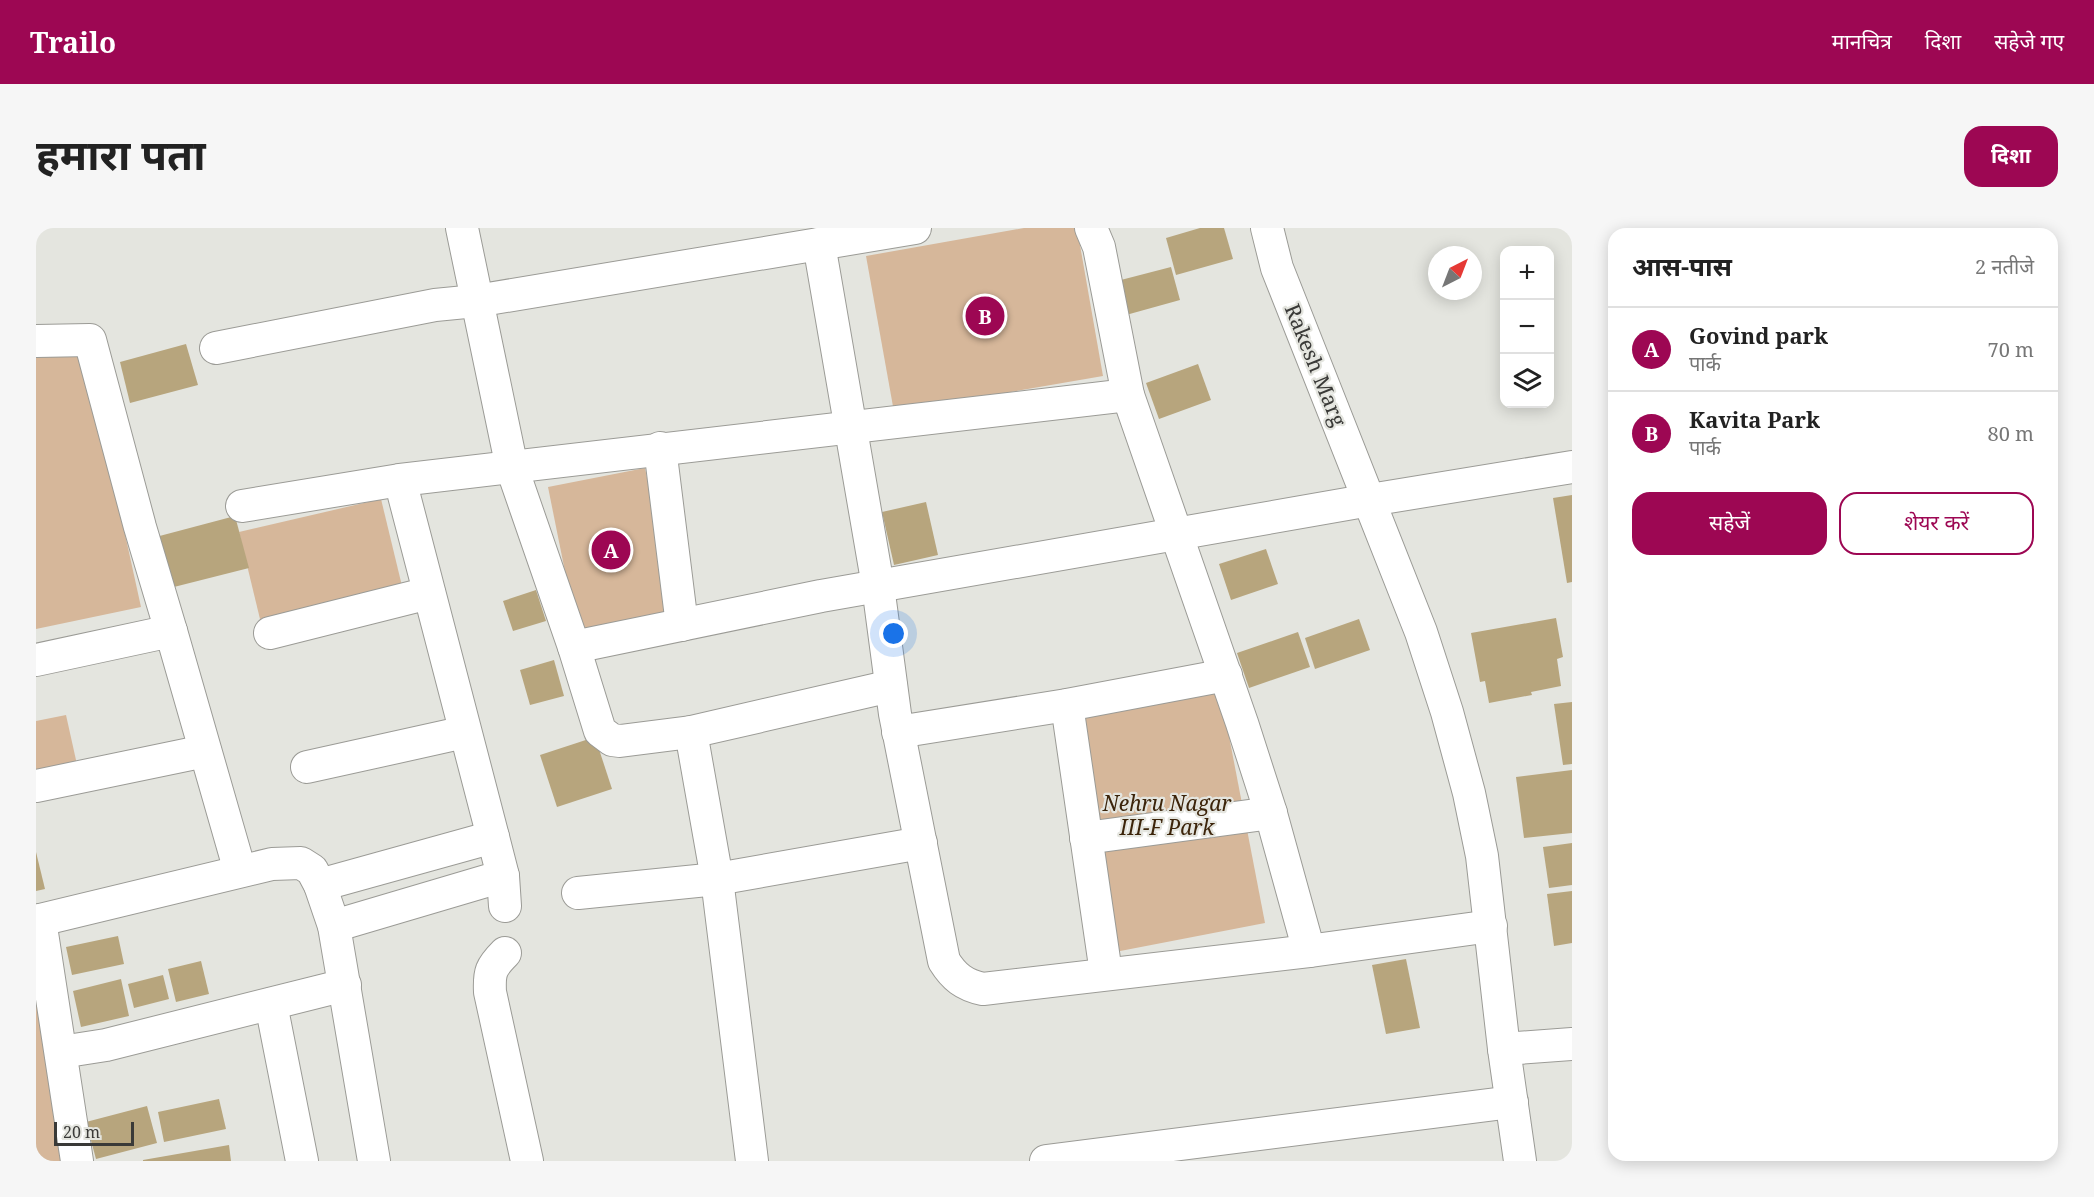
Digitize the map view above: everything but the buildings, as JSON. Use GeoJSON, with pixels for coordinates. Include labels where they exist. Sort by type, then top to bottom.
{"type":"FeatureCollection","features":[{"type":"Feature","properties":{"kind":"street"},"geometry":{"type":"LineString","coordinates":[[462,228],[512,468],[574,647],[597,726],[606,736],[612,740],[627,741],[691,732],[891,686]]}},
{"type":"Feature","properties":{"kind":"street"},"geometry":{"type":"LineString","coordinates":[[216,348],[435,305],[476,301],[915,228]]}},
{"type":"Feature","properties":{"kind":"street"},"geometry":{"type":"LineString","coordinates":[[1091,228],[1099,247],[1128,395],[1178,534],[1271,813],[1309,951]]}},
{"type":"Feature","properties":{"kind":"street","name":"Rakesh Marg"},"geometry":{"type":"LineString","coordinates":[[1267,228],[1276,268],[1421,632],[1447,712],[1469,793],[1482,856],[1504,1049],[1520,1161]]}},
{"type":"Feature","properties":{"kind":"street"},"geometry":{"type":"LineString","coordinates":[[819,244],[878,586],[898,732],[944,961],[953,975],[969,986],[983,989],[1309,951],[1491,926]]}},
{"type":"Feature","properties":{"kind":"street"},"geometry":{"type":"LineString","coordinates":[[36,341],[90,340],[140,527],[240,872]]}},
{"type":"Feature","properties":{"kind":"street"},"geometry":{"type":"LineString","coordinates":[[242,506],[400,480],[1128,395]]}},
{"type":"Feature","properties":{"kind":"street"},"geometry":{"type":"LineString","coordinates":[[660,448],[682,625]]}},
{"type":"Feature","properties":{"kind":"street"},"geometry":{"type":"LineString","coordinates":[[574,647],[878,586],[1572,467]]}},
{"type":"Feature","properties":{"kind":"street"},"geometry":{"type":"LineString","coordinates":[[334,926],[504,891],[493,837],[400,480]]}},
{"type":"Feature","properties":{"kind":"street"},"geometry":{"type":"LineString","coordinates":[[270,633],[429,593]]}},
{"type":"Feature","properties":{"kind":"street"},"geometry":{"type":"LineString","coordinates":[[36,660],[171,631]]}},
{"type":"Feature","properties":{"kind":"street"},"geometry":{"type":"LineString","coordinates":[[898,732],[1067,705],[1226,675]]}},
{"type":"Feature","properties":{"kind":"street"},"geometry":{"type":"LineString","coordinates":[[1067,705],[1106,973]]}},
{"type":"Feature","properties":{"kind":"street"},"geometry":{"type":"LineString","coordinates":[[307,768],[465,732]]}},
{"type":"Feature","properties":{"kind":"street"},"geometry":{"type":"LineString","coordinates":[[691,732],[717,879],[752,1161]]}},
{"type":"Feature","properties":{"kind":"street"},"geometry":{"type":"LineString","coordinates":[[36,786],[205,750]]}},
{"type":"Feature","properties":{"kind":"street"},"geometry":{"type":"LineString","coordinates":[[1086,838],[1271,813]]}},
{"type":"Feature","properties":{"kind":"street"},"geometry":{"type":"LineString","coordinates":[[320,885],[493,837]]}},
{"type":"Feature","properties":{"kind":"street"},"geometry":{"type":"LineString","coordinates":[[578,893],[717,879],[921,843]]}},
{"type":"Feature","properties":{"kind":"street"},"geometry":{"type":"LineString","coordinates":[[77,1161],[38,920],[272,864],[301,863],[312,870],[320,885],[334,926],[374,1161]]}},
{"type":"Feature","properties":{"kind":"street"},"geometry":{"type":"LineString","coordinates":[[505,952],[494,965],[489,977],[490,992],[527,1161]]}},
{"type":"Feature","properties":{"kind":"street"},"geometry":{"type":"LineString","coordinates":[[61,1052],[106,1045],[345,985]]}},
{"type":"Feature","properties":{"kind":"street"},"geometry":{"type":"LineString","coordinates":[[272,1004],[302,1161]]}},
{"type":"Feature","properties":{"kind":"street"},"geometry":{"type":"LineString","coordinates":[[1504,1049],[1572,1044]]}},
{"type":"Feature","properties":{"kind":"street"},"geometry":{"type":"LineString","coordinates":[[1046,1161],[1512,1102]]}},
{"type":"Feature","properties":{"kind":"green space"},"geometry":{"type":"Polygon","coordinates":[[[1024,228],[1077,228],[1103,376],[894,412],[866,256],[1024,228]]]}},
{"type":"Feature","properties":{"kind":"green space"},"geometry":{"type":"Polygon","coordinates":[[[83,343],[141,607],[36,629],[36,353],[83,343]]]}},
{"type":"Feature","properties":{"kind":"green space"},"geometry":{"type":"Polygon","coordinates":[[[645,468],[674,612],[577,631],[548,487],[645,468]]]}},
{"type":"Feature","properties":{"kind":"green space"},"geometry":{"type":"Polygon","coordinates":[[[381,499],[402,586],[260,619],[239,532],[381,499]]]}},
{"type":"Feature","properties":{"kind":"green space","name":"Nehru Nagar III-F Park"},"geometry":{"type":"Polygon","coordinates":[[[1218,679],[1265,923],[1115,952],[1068,707],[1218,679]]]}},
{"type":"Feature","properties":{"kind":"green space"},"geometry":{"type":"Polygon","coordinates":[[[66,715],[78,769],[36,778],[36,721],[66,715]]]}},
{"type":"Feature","properties":{"kind":"green space"},"geometry":{"type":"Polygon","coordinates":[[[36,1000],[67,1161],[36,1161],[36,1000]]]}},
{"type":"Feature","properties":{"kind":"place","name":"Kavita Park"},"geometry":{"type":"Point","coordinates":[985,316]}},
{"type":"Feature","properties":{"kind":"place","name":"Govind park"},"geometry":{"type":"Point","coordinates":[611,550]}}]}
